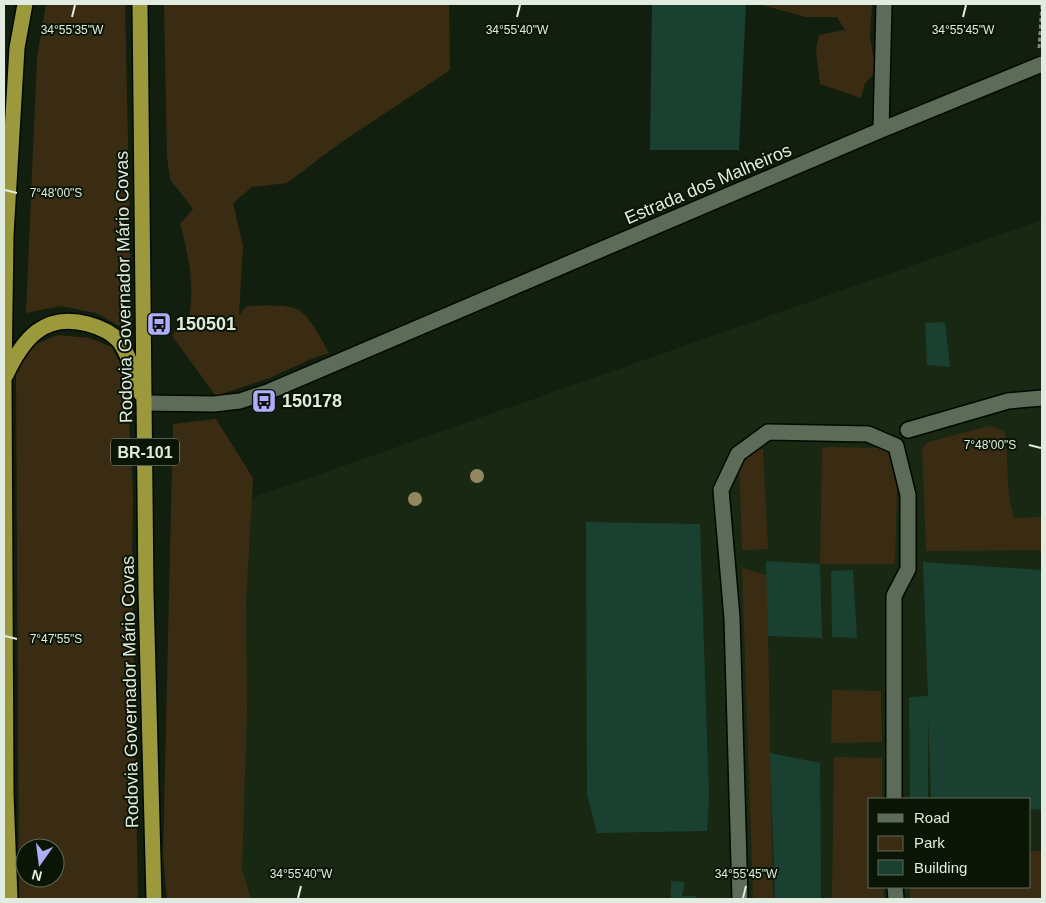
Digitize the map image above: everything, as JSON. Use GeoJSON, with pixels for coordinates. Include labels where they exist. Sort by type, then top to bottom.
{"type":"FeatureCollection","features":[{"type":"Feature","properties":{"kind":"highway"},"geometry":{"type":"LineString","coordinates":[[10,899],[6,794],[4,378],[7,225],[17,48],[25,4]]}},
{"type":"Feature","properties":{"kind":"highway","name":"Rodovia Governador Mário Covas"},"geometry":{"type":"LineString","coordinates":[[140,4],[144,403],[154,899]]}},
{"type":"Feature","properties":{"kind":"highway"},"geometry":{"type":"LineString","coordinates":[[4,378],[22,345],[31,335],[51,324],[64,321],[79,322],[107,331],[118,340],[125,351],[144,403]]}},
{"type":"Feature","properties":{"kind":"street"},"geometry":{"type":"LineString","coordinates":[[881,130],[884,4]]}},
{"type":"Feature","properties":{"kind":"street","name":"Estrada dos Malheiros"},"geometry":{"type":"LineString","coordinates":[[144,403],[214,404],[240,401],[270,391],[881,130],[1040,65]]}},
{"type":"Feature","properties":{"kind":"street"},"geometry":{"type":"LineString","coordinates":[[908,430],[1008,401],[1042,398]]}},
{"type":"Feature","properties":{"kind":"street"},"geometry":{"type":"LineString","coordinates":[[740,899],[732,618],[721,490],[738,454],[768,432],[868,434],[896,446],[908,495],[908,569],[894,596],[894,798]]}},
{"type":"Feature","properties":{"kind":"path"},"geometry":{"type":"LineString","coordinates":[[1040,65],[1042,4]]}},
{"type":"Feature","properties":{"kind":"shaded area"},"geometry":{"type":"Polygon","coordinates":[[[1042,220],[1042,899],[201,899],[201,516],[1042,220]]]}},
{"type":"Feature","properties":{"kind":"green space"},"geometry":{"type":"Polygon","coordinates":[[[46,4],[125,4],[132,333],[96,313],[61,306],[26,313],[37,58],[46,4]]]}},
{"type":"Feature","properties":{"kind":"green space"},"geometry":{"type":"Polygon","coordinates":[[[164,4],[449,4],[450,70],[340,143],[287,183],[252,187],[233,203],[243,246],[239,315],[247,306],[279,306],[297,309],[311,322],[329,353],[272,377],[216,396],[172,336],[180,323],[188,324],[191,285],[180,224],[193,209],[170,179],[167,157],[164,4]]]}},
{"type":"Feature","properties":{"kind":"green space"},"geometry":{"type":"Polygon","coordinates":[[[758,4],[872,4],[870,37],[876,72],[865,83],[861,98],[820,84],[816,50],[819,35],[845,30],[837,17],[806,17],[758,4]]]}},
{"type":"Feature","properties":{"kind":"green space"},"geometry":{"type":"Polygon","coordinates":[[[58,335],[89,338],[112,347],[127,378],[133,495],[132,560],[138,899],[19,899],[19,888],[65,888],[65,838],[19,838],[16,371],[36,344],[58,335]]]}},
{"type":"Feature","properties":{"kind":"green space"},"geometry":{"type":"Polygon","coordinates":[[[216,419],[253,478],[246,602],[247,712],[242,869],[251,899],[167,899],[163,854],[173,424],[216,419]]]}},
{"type":"Feature","properties":{"kind":"green space"},"geometry":{"type":"Polygon","coordinates":[[[990,426],[1005,432],[1009,497],[1014,518],[1042,517],[1042,550],[926,551],[922,449],[928,442],[990,426]]]}},
{"type":"Feature","properties":{"kind":"green space"},"geometry":{"type":"Polygon","coordinates":[[[822,448],[881,448],[898,455],[895,564],[820,564],[822,448]]]}},
{"type":"Feature","properties":{"kind":"green space"},"geometry":{"type":"Polygon","coordinates":[[[763,449],[768,549],[742,550],[739,461],[750,452],[763,449]]]}},
{"type":"Feature","properties":{"kind":"green space"},"geometry":{"type":"Polygon","coordinates":[[[742,568],[767,575],[773,899],[753,899],[742,568]]]}},
{"type":"Feature","properties":{"kind":"green space"},"geometry":{"type":"Polygon","coordinates":[[[832,690],[881,691],[882,742],[831,743],[832,690]]]}},
{"type":"Feature","properties":{"kind":"green space"},"geometry":{"type":"Polygon","coordinates":[[[834,757],[882,758],[882,798],[868,798],[868,888],[883,888],[884,899],[832,899],[834,757]]]}},
{"type":"Feature","properties":{"kind":"green space"},"geometry":{"type":"Polygon","coordinates":[[[1031,851],[1042,851],[1042,899],[910,899],[910,888],[1031,888],[1031,851]]]}},
{"type":"Feature","properties":{"kind":"building"},"geometry":{"type":"Polygon","coordinates":[[[652,4],[746,4],[739,150],[650,150],[652,4]]]}},
{"type":"Feature","properties":{"kind":"building"},"geometry":{"type":"Polygon","coordinates":[[[945,322],[950,367],[927,365],[925,323],[945,322]]]}},
{"type":"Feature","properties":{"kind":"building"},"geometry":{"type":"Polygon","coordinates":[[[586,522],[700,524],[709,798],[707,831],[597,833],[587,795],[586,522]]]}},
{"type":"Feature","properties":{"kind":"building"},"geometry":{"type":"Polygon","coordinates":[[[766,561],[820,564],[822,638],[768,636],[766,561]]]}},
{"type":"Feature","properties":{"kind":"building"},"geometry":{"type":"Polygon","coordinates":[[[923,562],[1042,570],[1042,810],[1031,809],[1031,798],[931,798],[928,717],[928,798],[910,798],[909,697],[928,696],[923,562]]]}},
{"type":"Feature","properties":{"kind":"building"},"geometry":{"type":"Polygon","coordinates":[[[853,570],[857,638],[832,637],[831,571],[853,570]]]}},
{"type":"Feature","properties":{"kind":"building"},"geometry":{"type":"Polygon","coordinates":[[[770,753],[820,763],[821,899],[775,899],[770,753]]]}},
{"type":"Feature","properties":{"kind":"building"},"geometry":{"type":"Polygon","coordinates":[[[671,881],[685,882],[682,896],[696,896],[696,899],[671,899],[671,881]]]}},
{"type":"Feature","properties":{"kind":"place","name":"150501"},"geometry":{"type":"Point","coordinates":[159,324]}},
{"type":"Feature","properties":{"kind":"place","name":"150178"},"geometry":{"type":"Point","coordinates":[264,401]}}]}
